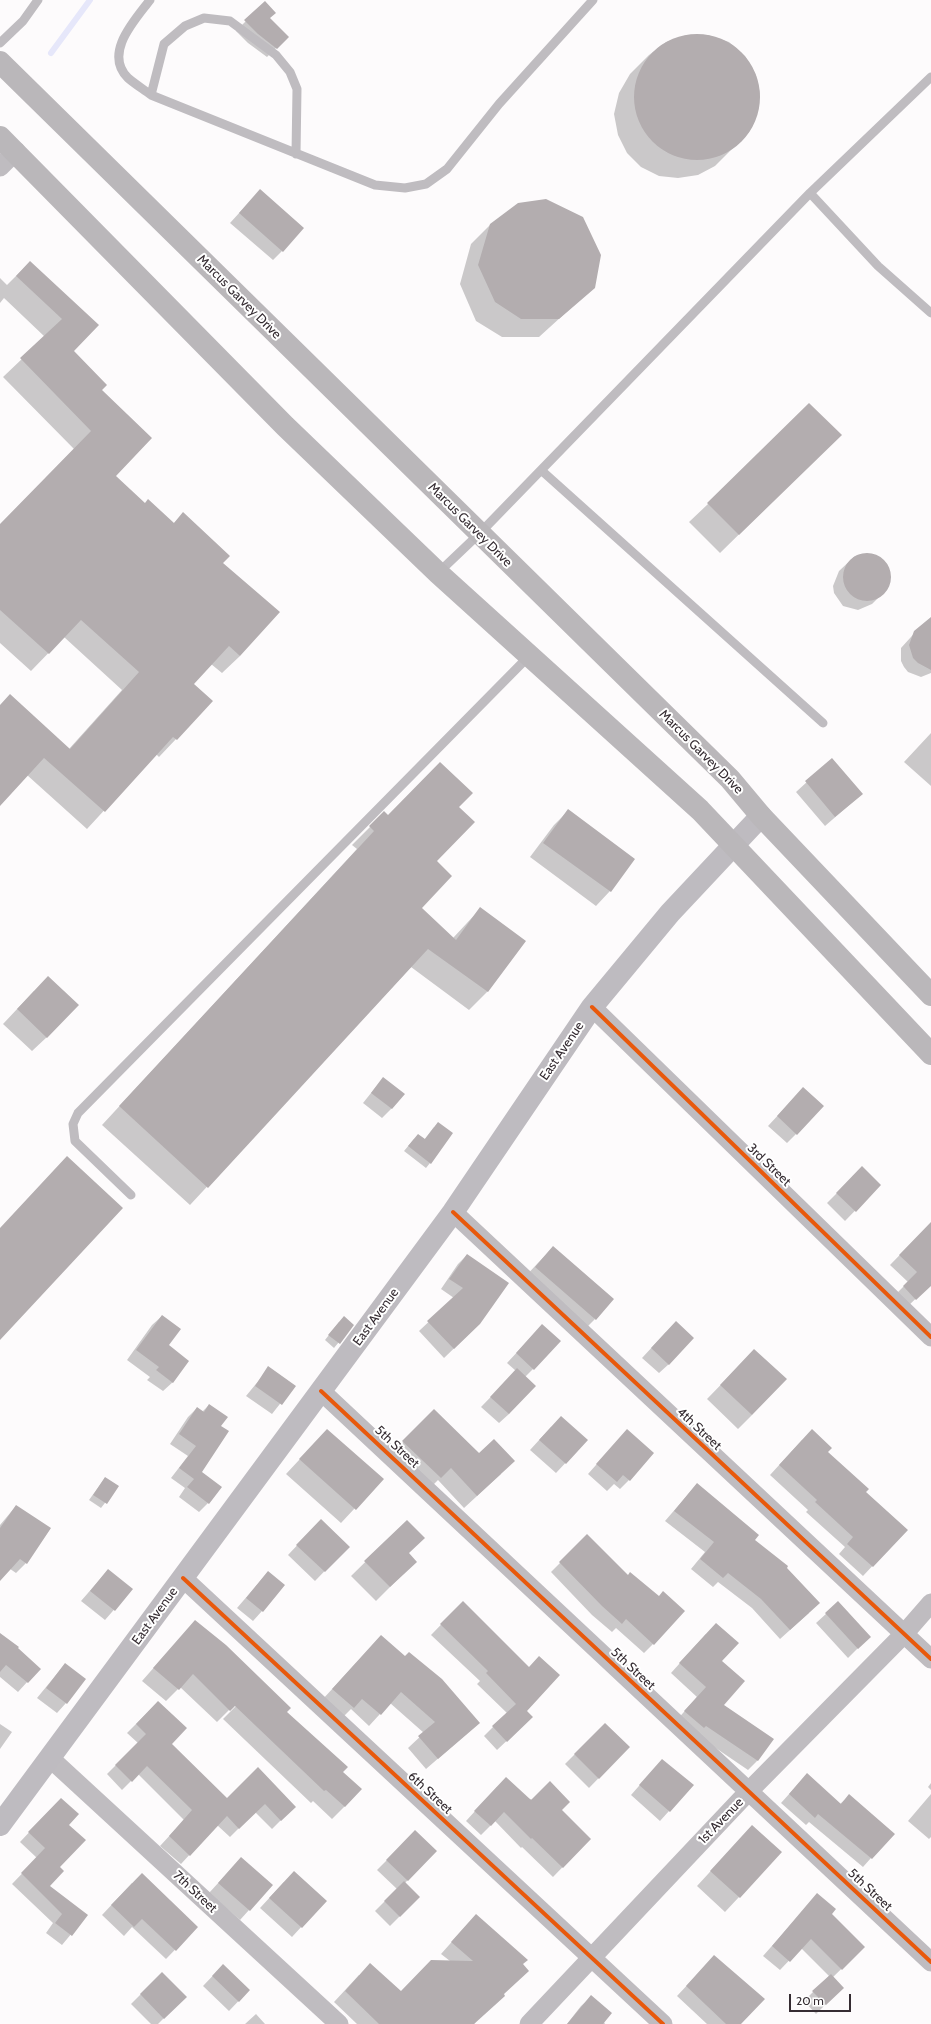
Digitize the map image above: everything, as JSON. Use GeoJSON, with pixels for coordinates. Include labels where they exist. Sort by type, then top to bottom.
{"type":"FeatureCollection","features":[{"type":"Feature","properties":{"kind":"highway","name":"Marcus Garvey Drive"},"geometry":{"type":"LineString","coordinates":[[7,69],[479,534],[730,778],[761,816],[931,994]]}},
{"type":"Feature","properties":{"kind":"highway"},"geometry":{"type":"LineString","coordinates":[[8,144],[285,426],[438,573],[700,810],[931,1054]]}},
{"type":"Feature","properties":{"kind":"main road","name":"East Avenue"},"geometry":{"type":"LineString","coordinates":[[0,1825],[51,1759],[453,1212],[592,1007],[670,912],[761,816]]}},
{"type":"Feature","properties":{"kind":"street"},"geometry":{"type":"LineString","coordinates":[[0,166],[8,144]]}},
{"type":"Feature","properties":{"kind":"street","name":"3rd Street"},"geometry":{"type":"LineString","coordinates":[[592,1007],[931,1337]]}},
{"type":"Feature","properties":{"kind":"street","name":"4th Street"},"geometry":{"type":"LineString","coordinates":[[453,1212],[931,1660]]}},
{"type":"Feature","properties":{"kind":"street","name":"5th Street"},"geometry":{"type":"LineString","coordinates":[[322,1391],[931,1962]]}},
{"type":"Feature","properties":{"kind":"street","name":"6th Street"},"geometry":{"type":"LineString","coordinates":[[183,1578],[663,2024]]}},
{"type":"Feature","properties":{"kind":"street","name":"1st Avenue"},"geometry":{"type":"LineString","coordinates":[[530,2024],[591,1957],[749,1792],[904,1634],[931,1603]]}},
{"type":"Feature","properties":{"kind":"street","name":"7th Street"},"geometry":{"type":"LineString","coordinates":[[51,1759],[339,2024]]}},
{"type":"Feature","properties":{"kind":"lane"},"geometry":{"type":"LineString","coordinates":[[0,43],[23,21],[38,0]]}},
{"type":"Feature","properties":{"kind":"lane"},"geometry":{"type":"LineString","coordinates":[[150,0],[124,35],[119,52],[121,67],[128,77],[151,95],[375,185],[405,188],[426,184],[447,169],[499,104],[592,0]]}},
{"type":"Feature","properties":{"kind":"lane"},"geometry":{"type":"LineString","coordinates":[[151,95],[164,44],[185,26],[204,18],[230,21],[276,55],[290,72],[297,90],[296,154]]}},
{"type":"Feature","properties":{"kind":"lane"},"geometry":{"type":"LineString","coordinates":[[438,573],[479,534],[810,193],[931,77]]}},
{"type":"Feature","properties":{"kind":"lane"},"geometry":{"type":"LineString","coordinates":[[810,193],[878,266],[931,313]]}},
{"type":"Feature","properties":{"kind":"lane"},"geometry":{"type":"LineString","coordinates":[[541,470],[823,724]]}},
{"type":"Feature","properties":{"kind":"lane"},"geometry":{"type":"LineString","coordinates":[[131,1194],[75,1141],[73,1124],[78,1113],[529,656]]}},
{"type":"Feature","properties":{"kind":"building"},"geometry":{"type":"Polygon","coordinates":[[[265,1],[276,13],[270,18],[289,37],[277,49],[258,34],[244,20],[265,1]]]}},
{"type":"Feature","properties":{"kind":"building"},"geometry":{"type":"Polygon","coordinates":[[[703,34],[715,36],[727,41],[742,52],[753,67],[758,79],[760,97],[758,115],[753,127],[742,142],[727,153],[715,158],[691,160],[679,158],[667,153],[652,142],[641,127],[636,115],[634,91],[636,79],[641,67],[652,52],[667,41],[679,36],[703,34]]]}},
{"type":"Feature","properties":{"kind":"building"},"geometry":{"type":"Polygon","coordinates":[[[260,189],[304,228],[283,252],[239,213],[260,189]]]}},
{"type":"Feature","properties":{"kind":"building"},"geometry":{"type":"Polygon","coordinates":[[[546,199],[583,217],[601,255],[595,288],[559,319],[521,319],[495,302],[478,265],[490,224],[518,203],[546,199]]]}},
{"type":"Feature","properties":{"kind":"building"},"geometry":{"type":"Polygon","coordinates":[[[30,261],[99,325],[74,351],[107,385],[102,390],[152,438],[116,476],[145,503],[148,499],[174,523],[183,512],[230,556],[223,563],[280,612],[240,656],[229,646],[194,684],[213,701],[177,740],[173,737],[105,812],[44,758],[0,806],[0,705],[10,694],[70,749],[139,672],[81,620],[49,654],[0,610],[0,524],[91,431],[20,358],[62,319],[16,276],[30,261]]]}},
{"type":"Feature","properties":{"kind":"building"},"geometry":{"type":"Polygon","coordinates":[[[809,403],[842,435],[739,535],[707,503],[809,403]]]}},
{"type":"Feature","properties":{"kind":"building"},"geometry":{"type":"Polygon","coordinates":[[[862,553],[872,553],[884,560],[891,572],[891,582],[884,594],[872,601],[862,601],[854,597],[847,590],[843,582],[843,572],[847,564],[854,557],[862,553]]]}},
{"type":"Feature","properties":{"kind":"building"},"geometry":{"type":"Polygon","coordinates":[[[931,617],[931,670],[918,663],[913,658],[909,645],[914,631],[931,617]]]}},
{"type":"Feature","properties":{"kind":"building"},"geometry":{"type":"Polygon","coordinates":[[[832,758],[863,794],[835,817],[805,781],[832,758]]]}},
{"type":"Feature","properties":{"kind":"building"},"geometry":{"type":"Polygon","coordinates":[[[440,762],[473,793],[459,807],[475,822],[437,861],[452,876],[422,908],[456,940],[480,907],[526,941],[488,992],[428,949],[208,1188],[119,1106],[374,831],[369,826],[384,811],[388,815],[440,762]]]}},
{"type":"Feature","properties":{"kind":"building"},"geometry":{"type":"Polygon","coordinates":[[[568,809],[635,859],[611,892],[543,843],[568,809]]]}},
{"type":"Feature","properties":{"kind":"building"},"geometry":{"type":"Polygon","coordinates":[[[48,976],[79,1005],[47,1038],[17,1009],[48,976]]]}},
{"type":"Feature","properties":{"kind":"building"},"geometry":{"type":"Polygon","coordinates":[[[383,1077],[405,1094],[392,1109],[371,1093],[383,1077]]]}},
{"type":"Feature","properties":{"kind":"building"},"geometry":{"type":"Polygon","coordinates":[[[803,1087],[824,1106],[797,1135],[777,1116],[803,1087]]]}},
{"type":"Feature","properties":{"kind":"building"},"geometry":{"type":"Polygon","coordinates":[[[438,1122],[453,1133],[431,1164],[408,1146],[418,1134],[425,1139],[438,1122]]]}},
{"type":"Feature","properties":{"kind":"building"},"geometry":{"type":"Polygon","coordinates":[[[67,1156],[123,1208],[0,1340],[0,1228],[67,1156]]]}},
{"type":"Feature","properties":{"kind":"building"},"geometry":{"type":"Polygon","coordinates":[[[862,1166],[881,1185],[856,1212],[836,1193],[862,1166]]]}},
{"type":"Feature","properties":{"kind":"building"},"geometry":{"type":"Polygon","coordinates":[[[931,1222],[931,1286],[916,1300],[903,1286],[917,1272],[899,1255],[931,1222]]]}},
{"type":"Feature","properties":{"kind":"building"},"geometry":{"type":"Polygon","coordinates":[[[553,1246],[614,1299],[596,1320],[535,1267],[553,1246]]]}},
{"type":"Feature","properties":{"kind":"building"},"geometry":{"type":"Polygon","coordinates":[[[467,1254],[509,1283],[480,1324],[454,1349],[427,1321],[463,1288],[449,1279],[467,1254]]]}},
{"type":"Feature","properties":{"kind":"building"},"geometry":{"type":"Polygon","coordinates":[[[162,1315],[181,1329],[169,1345],[189,1361],[173,1383],[156,1370],[159,1367],[136,1350],[162,1315]]]}},
{"type":"Feature","properties":{"kind":"building"},"geometry":{"type":"Polygon","coordinates":[[[344,1316],[354,1325],[340,1344],[328,1335],[344,1316]]]}},
{"type":"Feature","properties":{"kind":"building"},"geometry":{"type":"Polygon","coordinates":[[[676,1321],[694,1338],[669,1365],[651,1348],[676,1321]]]}},
{"type":"Feature","properties":{"kind":"building"},"geometry":{"type":"Polygon","coordinates":[[[542,1324],[561,1341],[534,1370],[516,1353],[542,1324]]]}},
{"type":"Feature","properties":{"kind":"building"},"geometry":{"type":"Polygon","coordinates":[[[754,1349],[787,1379],[752,1415],[720,1385],[754,1349]]]}},
{"type":"Feature","properties":{"kind":"building"},"geometry":{"type":"Polygon","coordinates":[[[268,1366],[296,1386],[282,1405],[255,1386],[268,1366]]]}},
{"type":"Feature","properties":{"kind":"building"},"geometry":{"type":"Polygon","coordinates":[[[517,1368],[536,1386],[509,1414],[490,1397],[517,1368]]]}},
{"type":"Feature","properties":{"kind":"building"},"geometry":{"type":"Polygon","coordinates":[[[209,1404],[228,1417],[221,1426],[229,1431],[202,1472],[222,1487],[209,1504],[187,1487],[194,1479],[179,1468],[196,1446],[179,1434],[197,1407],[204,1412],[209,1404]]]}},
{"type":"Feature","properties":{"kind":"building"},"geometry":{"type":"Polygon","coordinates":[[[434,1409],[479,1453],[494,1439],[515,1461],[477,1496],[451,1468],[441,1478],[402,1441],[434,1409]]]}},
{"type":"Feature","properties":{"kind":"building"},"geometry":{"type":"Polygon","coordinates":[[[561,1416],[588,1440],[566,1464],[539,1440],[561,1416]]]}},
{"type":"Feature","properties":{"kind":"building"},"geometry":{"type":"Polygon","coordinates":[[[327,1429],[384,1479],[356,1510],[299,1459],[327,1429]]]}},
{"type":"Feature","properties":{"kind":"building"},"geometry":{"type":"Polygon","coordinates":[[[627,1429],[654,1453],[630,1481],[623,1475],[617,1482],[596,1464],[627,1429]]]}},
{"type":"Feature","properties":{"kind":"building"},"geometry":{"type":"Polygon","coordinates":[[[812,1429],[832,1448],[828,1452],[869,1489],[866,1492],[908,1530],[873,1567],[847,1544],[853,1537],[815,1502],[817,1500],[779,1465],[812,1429]]]}},
{"type":"Feature","properties":{"kind":"building"},"geometry":{"type":"Polygon","coordinates":[[[105,1477],[119,1486],[107,1504],[93,1495],[105,1477]]]}},
{"type":"Feature","properties":{"kind":"building"},"geometry":{"type":"Polygon","coordinates":[[[697,1483],[759,1535],[755,1540],[788,1566],[787,1568],[820,1603],[790,1630],[761,1599],[728,1573],[723,1578],[700,1559],[714,1542],[674,1511],[697,1483]]]}},
{"type":"Feature","properties":{"kind":"building"},"geometry":{"type":"Polygon","coordinates":[[[16,1505],[51,1528],[27,1564],[20,1559],[0,1581],[0,1528],[16,1505]]]}},
{"type":"Feature","properties":{"kind":"building"},"geometry":{"type":"Polygon","coordinates":[[[321,1519],[350,1547],[325,1572],[296,1545],[321,1519]]]}},
{"type":"Feature","properties":{"kind":"building"},"geometry":{"type":"Polygon","coordinates":[[[407,1520],[425,1538],[409,1553],[417,1562],[390,1587],[364,1561],[407,1520]]]}},
{"type":"Feature","properties":{"kind":"building"},"geometry":{"type":"Polygon","coordinates":[[[587,1534],[628,1575],[630,1572],[659,1596],[663,1591],[685,1611],[654,1645],[626,1619],[622,1624],[559,1562],[587,1534]]]}},
{"type":"Feature","properties":{"kind":"building"},"geometry":{"type":"Polygon","coordinates":[[[108,1569],[133,1589],[115,1611],[90,1591],[108,1569]]]}},
{"type":"Feature","properties":{"kind":"building"},"geometry":{"type":"Polygon","coordinates":[[[268,1571],[285,1585],[263,1612],[246,1598],[268,1571]]]}},
{"type":"Feature","properties":{"kind":"building"},"geometry":{"type":"Polygon","coordinates":[[[463,1601],[529,1667],[539,1656],[560,1675],[527,1711],[533,1717],[507,1742],[492,1726],[516,1704],[486,1673],[488,1671],[440,1624],[463,1601]]]}},
{"type":"Feature","properties":{"kind":"building"},"geometry":{"type":"Polygon","coordinates":[[[838,1601],[871,1637],[858,1649],[825,1613],[838,1601]]]}},
{"type":"Feature","properties":{"kind":"building"},"geometry":{"type":"Polygon","coordinates":[[[195,1620],[226,1645],[291,1708],[287,1712],[348,1767],[343,1772],[362,1789],[345,1807],[326,1790],[324,1791],[235,1706],[230,1711],[193,1674],[179,1690],[153,1668],[195,1620]]]}},
{"type":"Feature","properties":{"kind":"building"},"geometry":{"type":"Polygon","coordinates":[[[716,1623],[739,1643],[722,1661],[745,1681],[724,1705],[774,1739],[758,1761],[706,1726],[704,1728],[684,1711],[706,1687],[679,1663],[716,1623]]]}},
{"type":"Feature","properties":{"kind":"building"},"geometry":{"type":"Polygon","coordinates":[[[0,1633],[19,1647],[18,1648],[41,1669],[28,1683],[6,1665],[0,1672],[0,1633]]]}},
{"type":"Feature","properties":{"kind":"building"},"geometry":{"type":"Polygon","coordinates":[[[381,1635],[405,1656],[409,1652],[442,1679],[480,1723],[438,1759],[418,1736],[435,1722],[401,1692],[381,1715],[362,1699],[354,1708],[332,1689],[381,1635]]]}},
{"type":"Feature","properties":{"kind":"building"},"geometry":{"type":"Polygon","coordinates":[[[65,1663],[86,1679],[67,1704],[46,1688],[65,1663]]]}},
{"type":"Feature","properties":{"kind":"building"},"geometry":{"type":"Polygon","coordinates":[[[158,1701],[187,1728],[172,1744],[227,1798],[258,1767],[296,1807],[281,1821],[265,1804],[239,1829],[227,1816],[190,1856],[169,1836],[192,1810],[147,1766],[132,1782],[115,1765],[146,1734],[136,1724],[158,1701]]]}},
{"type":"Feature","properties":{"kind":"building"},"geometry":{"type":"Polygon","coordinates":[[[605,1723],[630,1747],[599,1779],[574,1754],[605,1723]]]}},
{"type":"Feature","properties":{"kind":"building"},"geometry":{"type":"Polygon","coordinates":[[[662,1759],[694,1785],[670,1812],[639,1785],[662,1759]]]}},
{"type":"Feature","properties":{"kind":"building"},"geometry":{"type":"Polygon","coordinates":[[[807,1773],[841,1804],[849,1794],[895,1834],[872,1859],[818,1814],[815,1818],[789,1794],[807,1773]]]}},
{"type":"Feature","properties":{"kind":"building"},"geometry":{"type":"Polygon","coordinates":[[[506,1777],[531,1800],[550,1781],[570,1802],[562,1810],[591,1839],[563,1868],[504,1812],[491,1826],[474,1811],[506,1777]]]}},
{"type":"Feature","properties":{"kind":"building"},"geometry":{"type":"Polygon","coordinates":[[[61,1798],[79,1814],[69,1825],[86,1840],[60,1867],[64,1871],[50,1886],[88,1915],[72,1936],[55,1923],[62,1914],[21,1873],[45,1848],[28,1832],[61,1798]]]}},
{"type":"Feature","properties":{"kind":"building"},"geometry":{"type":"Polygon","coordinates":[[[752,1825],[782,1852],[740,1898],[710,1871],[752,1825]]]}},
{"type":"Feature","properties":{"kind":"building"},"geometry":{"type":"Polygon","coordinates":[[[415,1830],[437,1851],[408,1881],[386,1860],[415,1830]]]}},
{"type":"Feature","properties":{"kind":"building"},"geometry":{"type":"Polygon","coordinates":[[[241,1857],[273,1885],[250,1911],[218,1883],[241,1857]]]}},
{"type":"Feature","properties":{"kind":"building"},"geometry":{"type":"Polygon","coordinates":[[[294,1871],[327,1901],[302,1928],[269,1898],[294,1871]]]}},
{"type":"Feature","properties":{"kind":"building"},"geometry":{"type":"Polygon","coordinates":[[[142,1873],[198,1927],[176,1951],[142,1919],[134,1927],[111,1905],[142,1873]]]}},
{"type":"Feature","properties":{"kind":"building"},"geometry":{"type":"Polygon","coordinates":[[[404,1881],[420,1897],[400,1917],[384,1901],[404,1881]]]}},
{"type":"Feature","properties":{"kind":"building"},"geometry":{"type":"Polygon","coordinates":[[[817,1893],[836,1909],[832,1914],[865,1947],[842,1970],[811,1939],[790,1962],[772,1946],[817,1893]]]}},
{"type":"Feature","properties":{"kind":"building"},"geometry":{"type":"Polygon","coordinates":[[[476,1914],[528,1960],[523,1964],[529,1971],[504,1994],[505,1996],[474,2024],[379,2024],[345,1991],[370,1963],[401,1991],[431,1960],[473,1961],[451,1942],[476,1914]]]}},
{"type":"Feature","properties":{"kind":"building"},"geometry":{"type":"Polygon","coordinates":[[[714,1955],[765,1999],[741,2024],[726,2024],[686,1986],[714,1955]]]}},
{"type":"Feature","properties":{"kind":"building"},"geometry":{"type":"Polygon","coordinates":[[[223,1964],[250,1990],[239,2002],[212,1976],[223,1964]]]}},
{"type":"Feature","properties":{"kind":"building"},"geometry":{"type":"Polygon","coordinates":[[[162,1972],[187,1997],[164,2019],[140,1994],[162,1972]]]}},
{"type":"Feature","properties":{"kind":"building"},"geometry":{"type":"Polygon","coordinates":[[[831,1974],[844,1988],[826,2005],[812,1991],[831,1974]]]}},
{"type":"Feature","properties":{"kind":"building"},"geometry":{"type":"Polygon","coordinates":[[[591,1995],[612,2013],[603,2024],[567,2024],[591,1995]]]}},
{"type":"Feature","properties":{"kind":"waterway"},"geometry":{"type":"LineString","coordinates":[[51,53],[90,0]]}},
{"type":"Feature","properties":{"kind":"cycle path"},"geometry":{"type":"LineString","coordinates":[[592,1007],[931,1337]]}},
{"type":"Feature","properties":{"kind":"cycle path"},"geometry":{"type":"LineString","coordinates":[[453,1212],[931,1659]]}},
{"type":"Feature","properties":{"kind":"cycle path"},"geometry":{"type":"LineString","coordinates":[[321,1391],[931,1962]]}},
{"type":"Feature","properties":{"kind":"cycle path"},"geometry":{"type":"LineString","coordinates":[[183,1578],[663,2024]]}}]}
